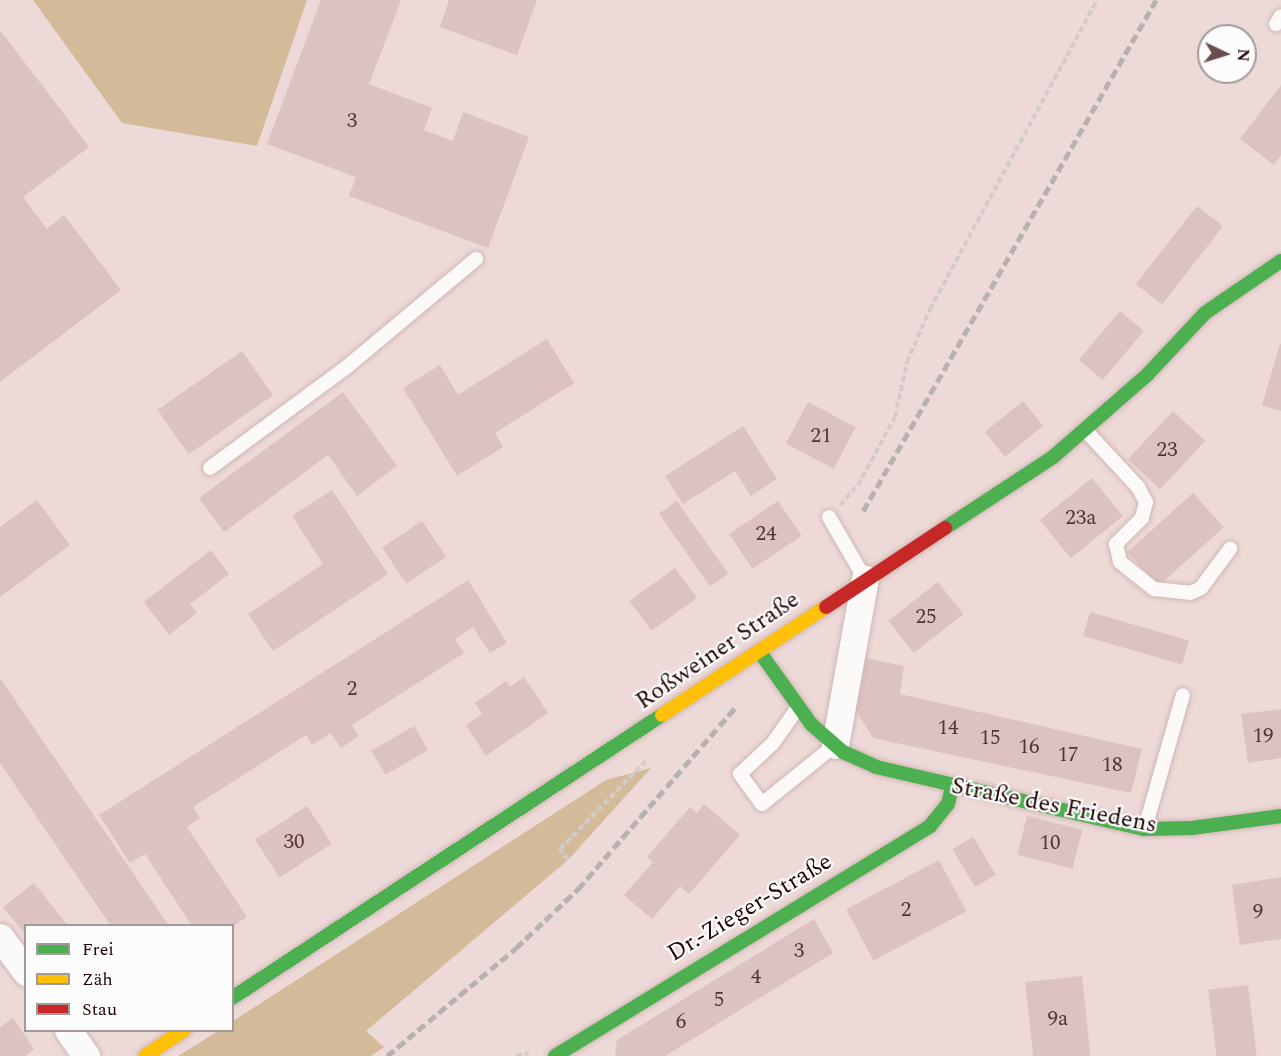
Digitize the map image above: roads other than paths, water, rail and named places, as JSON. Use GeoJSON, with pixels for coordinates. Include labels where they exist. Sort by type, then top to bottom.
{"type":"FeatureCollection","features":[{"type":"Feature","properties":{"kind":"main road","name":"Roßweiner Straße"},"geometry":{"type":"LineString","coordinates":[[234,998],[1053,457],[1147,375],[1205,313],[1281,261]]}},
{"type":"Feature","properties":{"kind":"main road","name":"Straße des Friedens"},"geometry":{"type":"LineString","coordinates":[[759,651],[797,709],[835,745],[853,758],[876,767],[1145,829],[1192,828],[1281,816]]}},
{"type":"Feature","properties":{"kind":"main road","name":"Dr.-Zieger-Straße"},"geometry":{"type":"LineString","coordinates":[[569,1052],[762,926],[930,826],[948,804],[952,786]]}},
{"type":"Feature","properties":{"kind":"main road"},"geometry":{"type":"LineString","coordinates":[[145,1056],[181,1032]]}},
{"type":"Feature","properties":{"kind":"street"},"geometry":{"type":"LineString","coordinates":[[835,745],[865,579]]}},
{"type":"Feature","properties":{"kind":"street"},"geometry":{"type":"LineString","coordinates":[[0,937],[24,969]]}},
{"type":"Feature","properties":{"kind":"street"},"geometry":{"type":"LineString","coordinates":[[69,1032],[86,1056]]}},
{"type":"Feature","properties":{"kind":"lane"},"geometry":{"type":"LineString","coordinates":[[210,468],[348,366],[476,259]]}},
{"type":"Feature","properties":{"kind":"lane"},"geometry":{"type":"LineString","coordinates":[[1085,430],[1138,487],[1146,502],[1142,518],[1116,544],[1120,562],[1154,589],[1190,593],[1201,588],[1230,549]]}},
{"type":"Feature","properties":{"kind":"lane"},"geometry":{"type":"LineString","coordinates":[[829,517],[865,579]]}},
{"type":"Feature","properties":{"kind":"lane"},"geometry":{"type":"LineString","coordinates":[[1145,829],[1183,695]]}},
{"type":"Feature","properties":{"kind":"lane"},"geometry":{"type":"LineString","coordinates":[[797,709],[773,743],[740,774],[762,804],[835,745]]}},
{"type":"Feature","properties":{"kind":"railway"},"geometry":{"type":"LineString","coordinates":[[863,511],[1156,0]]}},
{"type":"Feature","properties":{"kind":"railway"},"geometry":{"type":"LineString","coordinates":[[387,1056],[516,948],[578,889],[735,708]]}}]}
